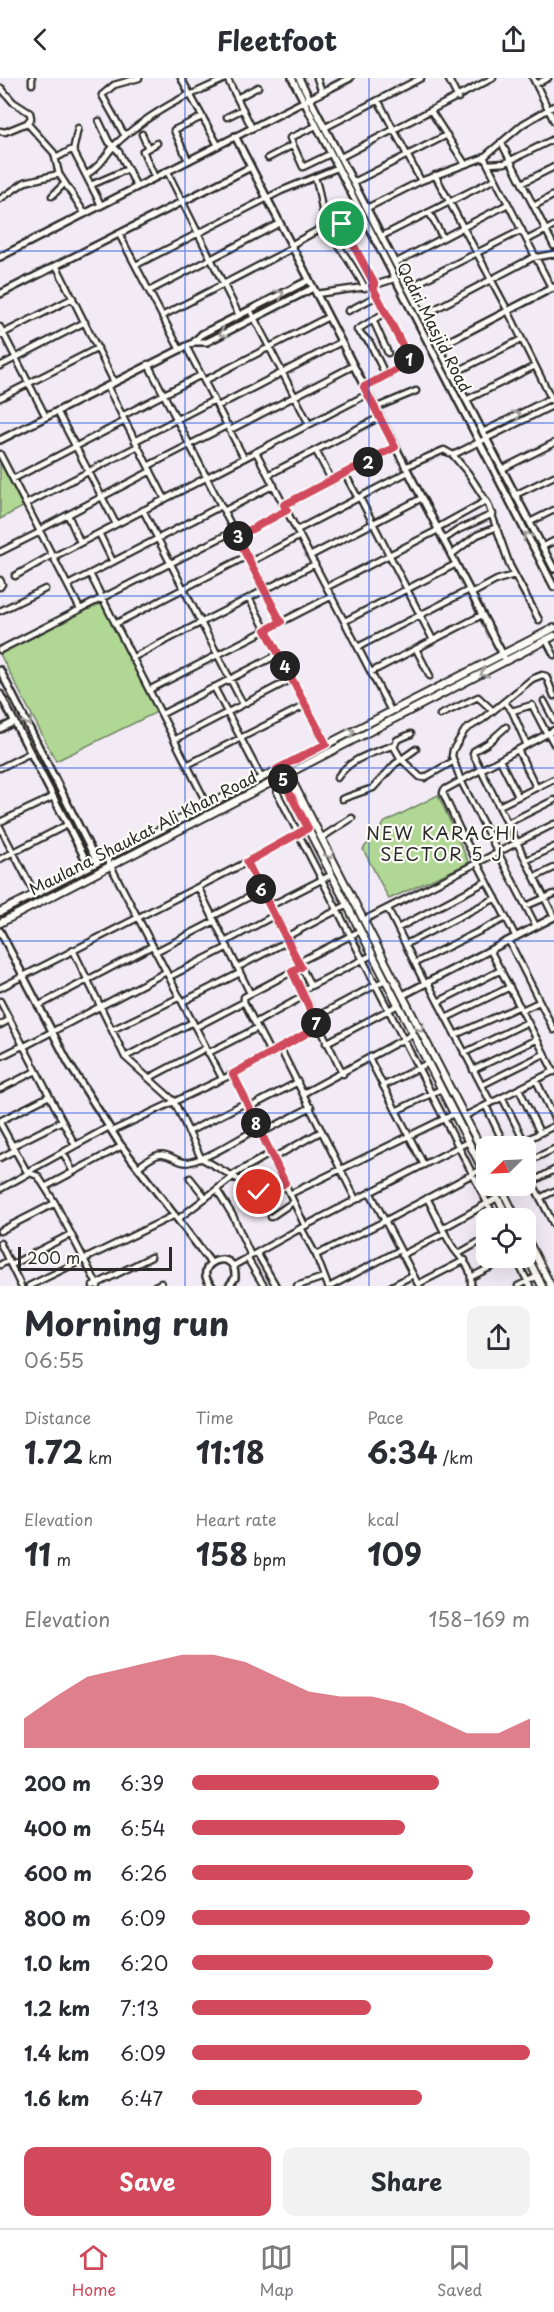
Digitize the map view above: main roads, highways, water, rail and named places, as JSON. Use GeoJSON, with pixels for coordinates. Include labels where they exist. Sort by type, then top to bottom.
{"type":"FeatureCollection","features":[{"type":"Feature","properties":{"kind":"main road","name":"Maulana Shaukat Ali Khan Road"},"geometry":{"type":"LineString","coordinates":[[0,912],[554,628]]}},
{"type":"Feature","properties":{"kind":"main road","name":"Maulana Shaukat Ali Khan Road"},"geometry":{"type":"LineString","coordinates":[[0,922],[554,636]]}},
{"type":"Feature","properties":{"kind":"main road"},"geometry":{"type":"LineString","coordinates":[[284,765],[476,1138]]}},
{"type":"Feature","properties":{"kind":"main road"},"geometry":{"type":"LineString","coordinates":[[277,769],[476,1157]]}},
{"type":"Feature","properties":{"kind":"main road"},"geometry":{"type":"LineString","coordinates":[[536,1257],[551,1286]]}},
{"type":"Feature","properties":{"kind":"main road"},"geometry":{"type":"LineString","coordinates":[[534,1268],[542,1286]]}},
{"type":"Feature","properties":{"kind":"district","name":"NEW KARACHI SECTOR 5 J"},"geometry":{"type":"Point","coordinates":[442,844]}}]}
